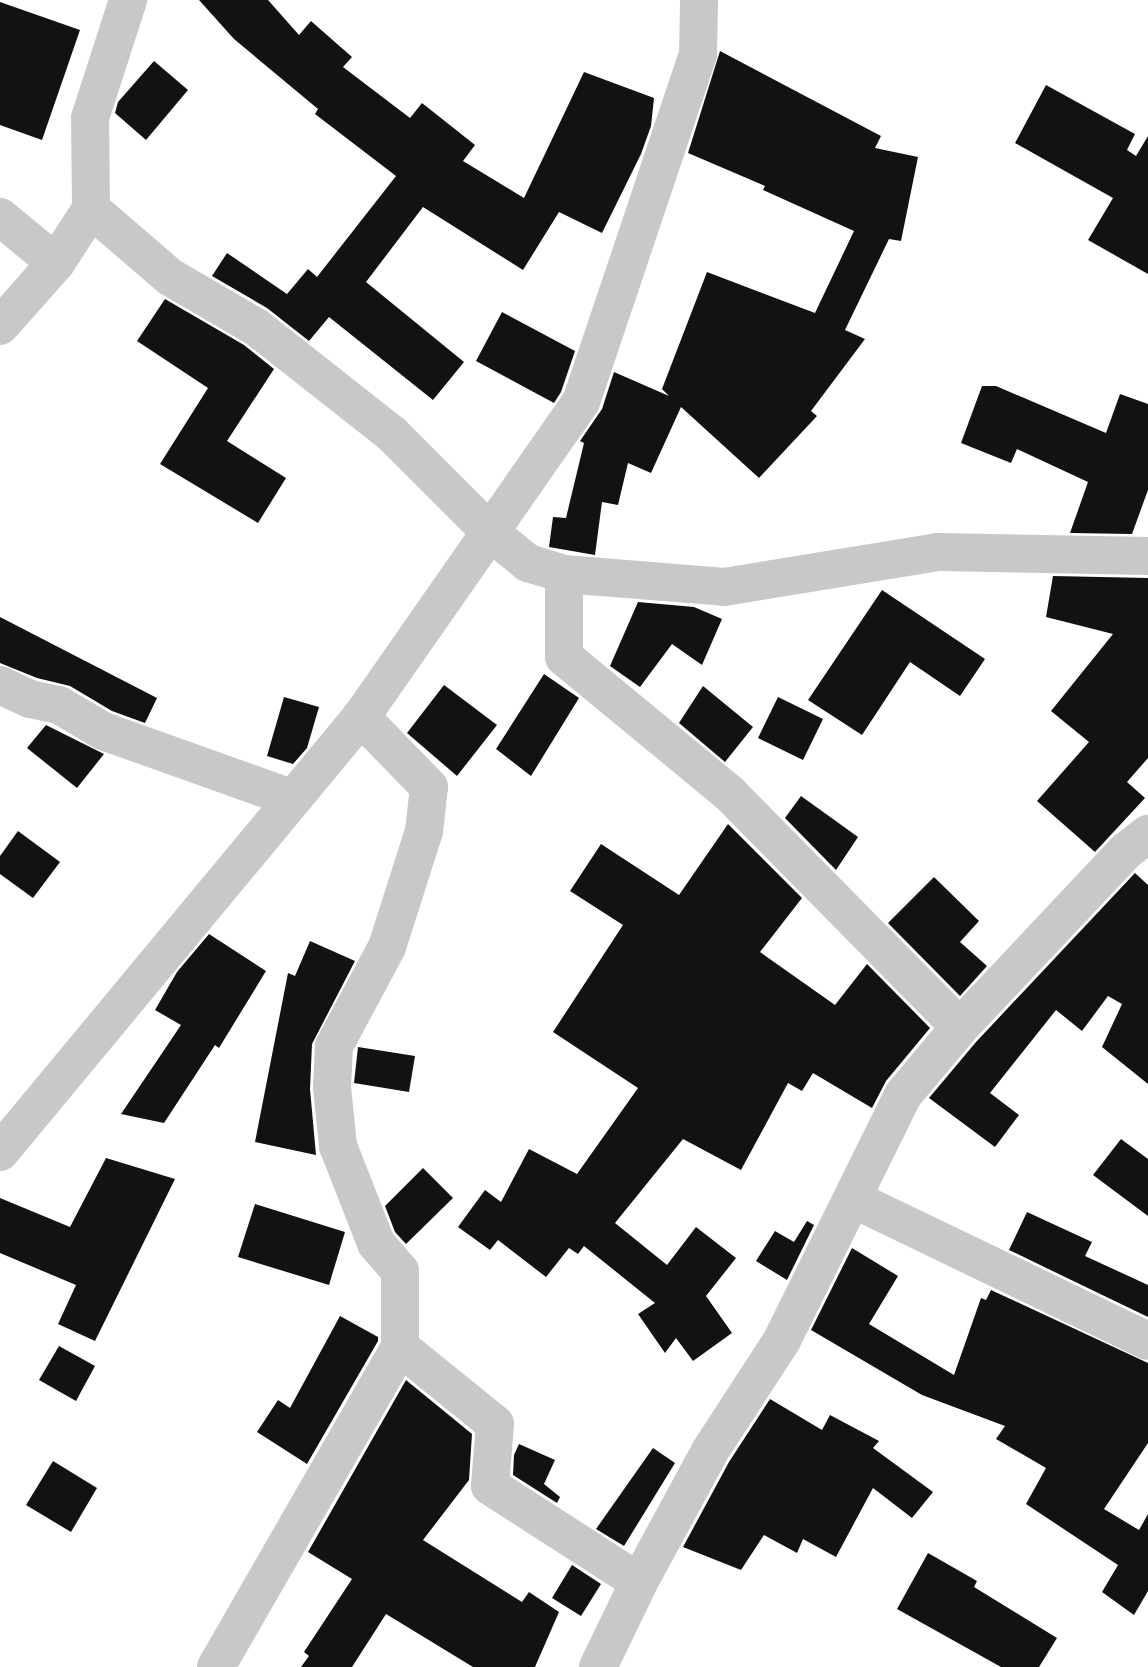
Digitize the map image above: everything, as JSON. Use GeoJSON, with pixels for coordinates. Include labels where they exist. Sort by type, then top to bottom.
{"type":"FeatureCollection","features":[{"type":"Feature","properties":{"kind":"street"},"geometry":{"type":"LineString","coordinates":[[0,326],[56,263],[91,209],[90,118],[128,0]]}},
{"type":"Feature","properties":{"kind":"street"},"geometry":{"type":"LineString","coordinates":[[0,1152],[291,798],[361,717],[581,402],[698,54],[699,0]]}},
{"type":"Feature","properties":{"kind":"street"},"geometry":{"type":"LineString","coordinates":[[91,209],[170,277],[256,327],[393,435],[491,533],[528,563],[564,574],[724,587],[938,552],[1148,556]]}},
{"type":"Feature","properties":{"kind":"street"},"geometry":{"type":"LineString","coordinates":[[0,217],[56,263]]}},
{"type":"Feature","properties":{"kind":"street"},"geometry":{"type":"LineString","coordinates":[[564,574],[564,657],[730,794],[960,1027]]}},
{"type":"Feature","properties":{"kind":"street"},"geometry":{"type":"LineString","coordinates":[[0,685],[30,699],[59,705],[103,731],[291,798]]}},
{"type":"Feature","properties":{"kind":"street"},"geometry":{"type":"LineString","coordinates":[[216,1667],[400,1347],[400,1271],[376,1243],[338,1146],[332,1087],[334,1046],[387,947],[424,831],[429,787],[361,717]]}},
{"type":"Feature","properties":{"kind":"street"},"geometry":{"type":"LineString","coordinates":[[598,1667],[639,1582],[710,1451],[782,1340],[903,1095],[960,1027],[1126,851],[1148,834]]}},
{"type":"Feature","properties":{"kind":"street"},"geometry":{"type":"LineString","coordinates":[[853,1199],[1148,1341]]}},
{"type":"Feature","properties":{"kind":"street"},"geometry":{"type":"LineString","coordinates":[[400,1347],[495,1424],[491,1486],[639,1582]]}},
{"type":"Feature","properties":{"kind":"building"},"geometry":{"type":"Polygon","coordinates":[[[199,0],[268,0],[299,35],[311,21],[352,57],[343,67],[410,118],[422,103],[475,145],[463,161],[524,198],[584,72],[654,98],[651,126],[641,154],[602,233],[559,212],[523,270],[423,207],[366,282],[464,362],[433,400],[329,317],[309,341],[267,308],[212,276],[227,253],[287,294],[308,269],[317,277],[396,176],[315,114],[318,109],[234,39],[199,0]]]}},
{"type":"Feature","properties":{"kind":"building"},"geometry":{"type":"Polygon","coordinates":[[[0,2],[80,30],[42,140],[0,125],[0,2]]]}},
{"type":"Feature","properties":{"kind":"building"},"geometry":{"type":"Polygon","coordinates":[[[720,51],[881,136],[875,148],[918,157],[901,241],[889,239],[845,330],[865,339],[811,411],[817,416],[759,478],[681,407],[651,473],[628,463],[618,505],[602,502],[595,555],[549,547],[553,517],[566,518],[584,443],[580,441],[602,409],[614,372],[669,396],[662,389],[707,272],[815,313],[854,231],[763,190],[765,186],[688,153],[720,51]]]}},
{"type":"Feature","properties":{"kind":"building"},"geometry":{"type":"Polygon","coordinates":[[[154,61],[188,90],[146,140],[115,113],[118,102],[154,61]]]}},
{"type":"Feature","properties":{"kind":"building"},"geometry":{"type":"Polygon","coordinates":[[[1046,85],[1135,134],[1127,150],[1136,156],[1148,136],[1148,274],[1088,240],[1113,198],[1015,143],[1046,85]]]}},
{"type":"Feature","properties":{"kind":"building"},"geometry":{"type":"Polygon","coordinates":[[[165,299],[244,345],[274,369],[227,441],[286,478],[258,523],[160,464],[208,388],[137,341],[165,299]]]}},
{"type":"Feature","properties":{"kind":"building"},"geometry":{"type":"Polygon","coordinates":[[[502,312],[575,351],[561,392],[554,403],[476,361],[502,312]]]}},
{"type":"Feature","properties":{"kind":"building"},"geometry":{"type":"Polygon","coordinates":[[[982,386],[996,386],[1106,433],[1120,394],[1148,404],[1148,490],[1132,534],[1070,533],[1088,482],[1017,449],[1011,463],[961,443],[982,386]]]}},
{"type":"Feature","properties":{"kind":"building"},"geometry":{"type":"Polygon","coordinates":[[[1053,576],[1148,578],[1148,758],[1127,782],[1145,798],[1095,852],[1037,801],[1089,742],[1051,711],[1113,634],[1046,617],[1053,576]]]}},
{"type":"Feature","properties":{"kind":"building"},"geometry":{"type":"Polygon","coordinates":[[[882,590],[985,659],[960,696],[910,662],[862,735],[808,700],[882,590]]]}},
{"type":"Feature","properties":{"kind":"building"},"geometry":{"type":"Polygon","coordinates":[[[638,602],[694,607],[722,619],[702,665],[672,644],[640,687],[610,666],[638,602]]]}},
{"type":"Feature","properties":{"kind":"building"},"geometry":{"type":"Polygon","coordinates":[[[0,617],[157,698],[145,723],[112,711],[70,686],[37,678],[0,663],[0,617]]]}},
{"type":"Feature","properties":{"kind":"building"},"geometry":{"type":"Polygon","coordinates":[[[544,674],[579,698],[531,776],[496,749],[544,674]]]}},
{"type":"Feature","properties":{"kind":"building"},"geometry":{"type":"Polygon","coordinates":[[[444,685],[497,725],[457,776],[407,733],[444,685]]]}},
{"type":"Feature","properties":{"kind":"building"},"geometry":{"type":"Polygon","coordinates":[[[703,686],[753,727],[725,762],[679,723],[703,686]]]}},
{"type":"Feature","properties":{"kind":"building"},"geometry":{"type":"Polygon","coordinates":[[[284,697],[319,707],[307,748],[293,764],[267,756],[284,697]]]}},
{"type":"Feature","properties":{"kind":"building"},"geometry":{"type":"Polygon","coordinates":[[[778,697],[823,719],[803,760],[758,738],[778,697]]]}},
{"type":"Feature","properties":{"kind":"building"},"geometry":{"type":"Polygon","coordinates":[[[46,725],[104,754],[77,788],[27,748],[46,725]]]}},
{"type":"Feature","properties":{"kind":"building"},"geometry":{"type":"Polygon","coordinates":[[[801,796],[858,837],[836,870],[785,818],[801,796]]]}},
{"type":"Feature","properties":{"kind":"building"},"geometry":{"type":"Polygon","coordinates":[[[728,824],[802,898],[760,952],[835,1005],[867,964],[930,1028],[886,1081],[872,1108],[813,1073],[802,1091],[788,1083],[741,1170],[683,1139],[615,1223],[667,1265],[696,1227],[736,1258],[706,1296],[732,1333],[693,1361],[676,1338],[665,1353],[638,1314],[655,1303],[584,1246],[578,1254],[569,1248],[546,1277],[498,1240],[490,1250],[458,1227],[485,1190],[501,1202],[529,1149],[577,1174],[638,1088],[553,1032],[623,925],[570,891],[601,844],[679,895],[728,824]]]}},
{"type":"Feature","properties":{"kind":"building"},"geometry":{"type":"Polygon","coordinates":[[[18,831],[60,862],[33,898],[0,874],[0,856],[18,831]]]}},
{"type":"Feature","properties":{"kind":"building"},"geometry":{"type":"Polygon","coordinates":[[[1135,873],[1148,885],[1148,1084],[1102,1047],[1122,1004],[1108,996],[1082,1031],[1056,1010],[990,1093],[1019,1115],[995,1147],[929,1098],[976,1042],[1135,873]]]}},
{"type":"Feature","properties":{"kind":"building"},"geometry":{"type":"Polygon","coordinates":[[[934,877],[979,921],[960,942],[987,966],[960,996],[888,923],[934,877]]]}},
{"type":"Feature","properties":{"kind":"building"},"geometry":{"type":"Polygon","coordinates":[[[209,934],[266,971],[219,1048],[215,1045],[164,1123],[121,1114],[181,1025],[155,1010],[177,972],[209,934]]]}},
{"type":"Feature","properties":{"kind":"building"},"geometry":{"type":"Polygon","coordinates":[[[310,941],[355,961],[312,1044],[310,1089],[316,1155],[255,1142],[288,973],[295,976],[310,941]]]}},
{"type":"Feature","properties":{"kind":"building"},"geometry":{"type":"Polygon","coordinates":[[[358,1047],[415,1056],[409,1092],[354,1083],[358,1047]]]}},
{"type":"Feature","properties":{"kind":"building"},"geometry":{"type":"Polygon","coordinates":[[[1121,1139],[1148,1159],[1148,1216],[1093,1175],[1121,1139]]]}},
{"type":"Feature","properties":{"kind":"building"},"geometry":{"type":"Polygon","coordinates":[[[106,1158],[175,1179],[95,1341],[58,1324],[76,1285],[0,1253],[0,1198],[70,1227],[106,1158]]]}},
{"type":"Feature","properties":{"kind":"building"},"geometry":{"type":"Polygon","coordinates":[[[423,1168],[453,1198],[406,1244],[395,1232],[385,1206],[423,1168]]]}},
{"type":"Feature","properties":{"kind":"building"},"geometry":{"type":"Polygon","coordinates":[[[255,1204],[345,1232],[329,1285],[238,1257],[255,1204]]]}},
{"type":"Feature","properties":{"kind":"building"},"geometry":{"type":"Polygon","coordinates":[[[1027,1212],[1092,1242],[1085,1256],[1148,1285],[1148,1317],[1009,1250],[1027,1212]]]}},
{"type":"Feature","properties":{"kind":"building"},"geometry":{"type":"Polygon","coordinates":[[[807,1221],[814,1225],[787,1280],[756,1261],[775,1231],[794,1242],[807,1221]]]}},
{"type":"Feature","properties":{"kind":"building"},"geometry":{"type":"Polygon","coordinates":[[[852,1248],[898,1276],[869,1324],[954,1375],[981,1298],[986,1300],[991,1290],[1148,1363],[1148,1443],[1104,1509],[1139,1530],[1148,1514],[1148,1591],[1134,1615],[1102,1592],[1118,1565],[1026,1504],[1046,1468],[996,1439],[1005,1426],[922,1395],[811,1330],[852,1248]]]}},
{"type":"Feature","properties":{"kind":"building"},"geometry":{"type":"Polygon","coordinates":[[[340,1316],[378,1337],[378,1341],[307,1464],[257,1432],[278,1400],[290,1408],[340,1316]]]}},
{"type":"Feature","properties":{"kind":"building"},"geometry":{"type":"Polygon","coordinates":[[[59,1346],[95,1366],[76,1401],[39,1380],[59,1346]]]}},
{"type":"Feature","properties":{"kind":"building"},"geometry":{"type":"Polygon","coordinates":[[[406,1380],[472,1434],[469,1480],[423,1540],[522,1602],[529,1592],[559,1612],[535,1667],[473,1667],[386,1614],[352,1667],[301,1667],[309,1656],[304,1652],[352,1579],[308,1552],[406,1380]]]}},
{"type":"Feature","properties":{"kind":"building"},"geometry":{"type":"Polygon","coordinates":[[[770,1399],[822,1430],[830,1415],[879,1441],[873,1448],[933,1492],[912,1518],[873,1488],[836,1557],[803,1539],[797,1553],[764,1535],[741,1570],[683,1547],[729,1462],[770,1399]]]}},
{"type":"Feature","properties":{"kind":"building"},"geometry":{"type":"Polygon","coordinates":[[[519,1444],[555,1460],[544,1484],[560,1497],[557,1503],[513,1475],[514,1455],[519,1444]]]}},
{"type":"Feature","properties":{"kind":"building"},"geometry":{"type":"Polygon","coordinates":[[[653,1448],[675,1463],[624,1546],[596,1529],[653,1448]]]}},
{"type":"Feature","properties":{"kind":"building"},"geometry":{"type":"Polygon","coordinates":[[[53,1461],[97,1488],[71,1532],[26,1505],[53,1461]]]}},
{"type":"Feature","properties":{"kind":"building"},"geometry":{"type":"Polygon","coordinates":[[[928,1553],[977,1581],[974,1587],[1057,1638],[1039,1667],[1001,1667],[897,1609],[928,1553]]]}},
{"type":"Feature","properties":{"kind":"building"},"geometry":{"type":"Polygon","coordinates":[[[572,1565],[601,1584],[581,1616],[552,1598],[572,1565]]]}}]}
